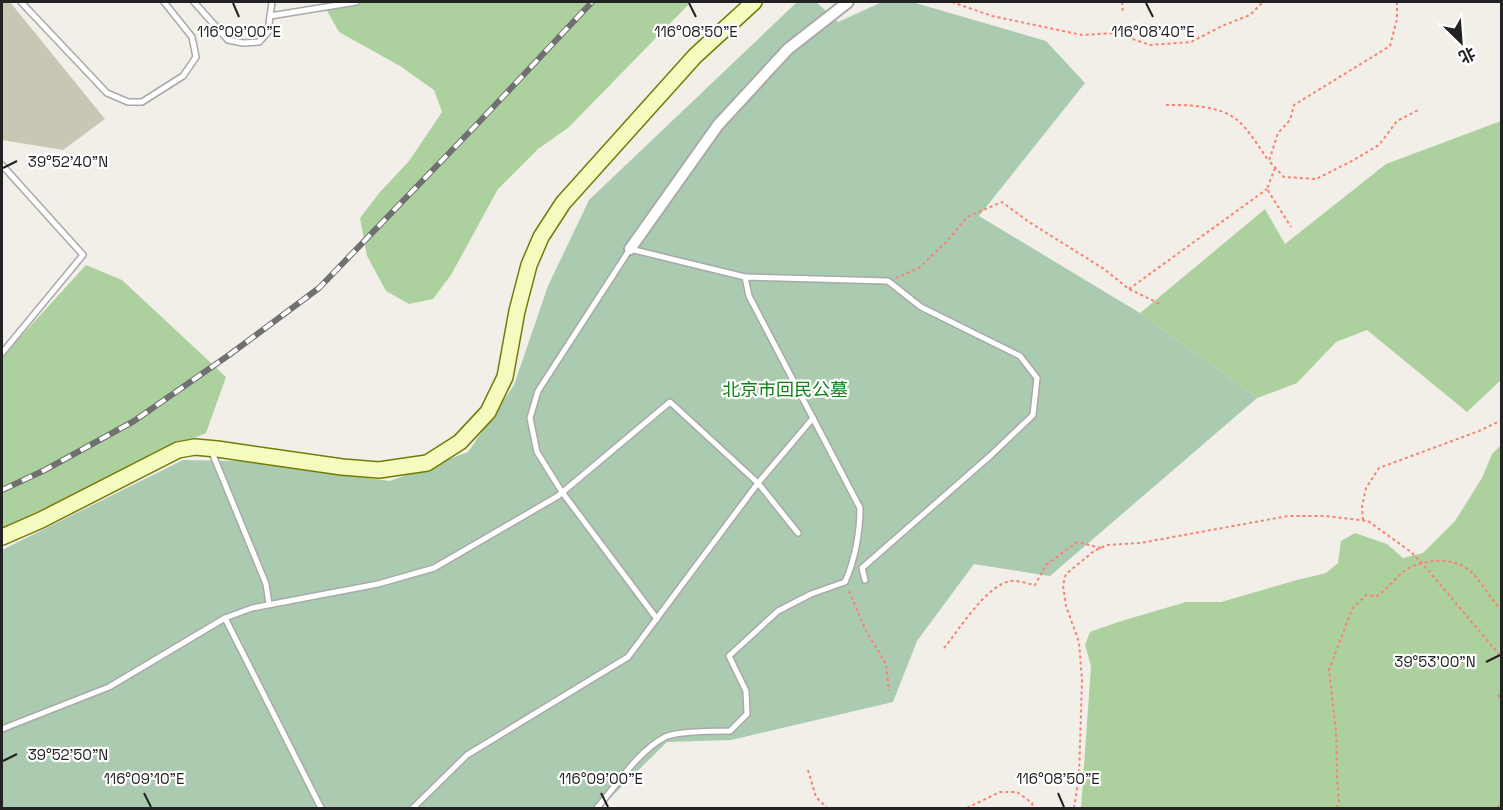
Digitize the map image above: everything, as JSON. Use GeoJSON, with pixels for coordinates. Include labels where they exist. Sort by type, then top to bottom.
{"type":"FeatureCollection","features":[{"type":"Feature","properties":{"kind":"street"},"geometry":{"type":"LineString","coordinates":[[2,537],[41,520],[178,450],[195,447],[210,448],[342,467],[379,470],[427,463],[460,442],[488,412],[505,377],[517,311],[529,266],[541,237],[563,203],[687,65],[754,2]]}},
{"type":"Feature","properties":{"kind":"street"},"geometry":{"type":"LineString","coordinates":[[630,249],[718,125],[788,49],[848,2]]}},
{"type":"Feature","properties":{"kind":"lane"},"geometry":{"type":"LineString","coordinates":[[21,2],[107,93],[128,102],[142,102],[183,76],[196,57],[192,37],[164,2]]}},
{"type":"Feature","properties":{"kind":"lane"},"geometry":{"type":"LineString","coordinates":[[194,2],[228,40],[243,43],[259,42],[268,32],[272,2]]}},
{"type":"Feature","properties":{"kind":"lane"},"geometry":{"type":"LineString","coordinates":[[270,16],[356,2]]}},
{"type":"Feature","properties":{"kind":"lane"},"geometry":{"type":"LineString","coordinates":[[2,165],[83,255],[2,353]]}},
{"type":"Feature","properties":{"kind":"lane"},"geometry":{"type":"LineString","coordinates":[[657,619],[562,492],[537,452],[530,418],[538,391],[630,249],[745,277],[888,281],[921,308],[1020,356],[1037,378],[1033,415],[990,456],[862,568],[865,580]]}},
{"type":"Feature","properties":{"kind":"lane"},"geometry":{"type":"LineString","coordinates":[[597,808],[639,757],[666,736],[705,731],[730,731],[747,714],[746,691],[729,656],[778,611],[811,594],[845,582],[850,572],[860,523],[860,508],[749,296],[745,277]]}},
{"type":"Feature","properties":{"kind":"lane"},"geometry":{"type":"LineString","coordinates":[[2,729],[110,687],[225,618],[252,608],[378,584],[434,568],[562,492],[670,402],[758,483],[798,533]]}},
{"type":"Feature","properties":{"kind":"lane"},"geometry":{"type":"LineString","coordinates":[[413,808],[467,755],[628,657],[758,483],[813,418]]}},
{"type":"Feature","properties":{"kind":"lane"},"geometry":{"type":"LineString","coordinates":[[210,448],[266,584],[269,604]]}},
{"type":"Feature","properties":{"kind":"lane"},"geometry":{"type":"LineString","coordinates":[[225,618],[321,808]]}},
{"type":"Feature","properties":{"kind":"path"},"geometry":{"type":"LineString","coordinates":[[952,2],[992,16],[1082,35],[1115,33],[1150,45],[1191,42],[1222,26],[1251,15],[1263,2]]}},
{"type":"Feature","properties":{"kind":"path"},"geometry":{"type":"LineString","coordinates":[[1122,2],[1123,13]]}},
{"type":"Feature","properties":{"kind":"path"},"geometry":{"type":"LineString","coordinates":[[1269,161],[1278,133],[1290,120],[1294,105],[1390,46],[1397,19],[1397,2]]}},
{"type":"Feature","properties":{"kind":"path"},"geometry":{"type":"LineString","coordinates":[[1166,105],[1193,105],[1217,111],[1236,120],[1284,177],[1316,179],[1379,145],[1396,121],[1420,109]]}},
{"type":"Feature","properties":{"kind":"path"},"geometry":{"type":"LineString","coordinates":[[1129,289],[1267,189],[1275,168]]}},
{"type":"Feature","properties":{"kind":"path"},"geometry":{"type":"LineString","coordinates":[[1267,189],[1291,226]]}},
{"type":"Feature","properties":{"kind":"path"},"geometry":{"type":"LineString","coordinates":[[888,281],[920,268],[967,217],[1002,202],[1029,222],[1104,269],[1129,289],[1160,304]]}},
{"type":"Feature","properties":{"kind":"path"},"geometry":{"type":"LineString","coordinates":[[1363,520],[1362,507],[1366,488],[1378,468],[1479,431],[1502,420]]}},
{"type":"Feature","properties":{"kind":"path"},"geometry":{"type":"LineString","coordinates":[[1074,808],[1079,777],[1082,680],[1079,642],[1066,606],[1063,585],[1066,574],[1094,551],[1107,545],[1140,543],[1288,516],[1325,516],[1368,521],[1411,552],[1422,563],[1502,658]]}},
{"type":"Feature","properties":{"kind":"path"},"geometry":{"type":"LineString","coordinates":[[944,648],[984,598],[998,586],[1011,581],[1035,585],[1046,565],[1077,542],[1101,548]]}},
{"type":"Feature","properties":{"kind":"path"},"geometry":{"type":"LineString","coordinates":[[1336,808],[1339,801],[1336,732],[1329,670],[1352,609],[1366,595],[1377,596],[1406,570],[1422,563],[1446,561],[1470,570],[1502,611]]}},
{"type":"Feature","properties":{"kind":"path"},"geometry":{"type":"LineString","coordinates":[[845,582],[866,631],[886,664],[889,691]]}},
{"type":"Feature","properties":{"kind":"path"},"geometry":{"type":"LineString","coordinates":[[1498,694],[1502,699]]}},
{"type":"Feature","properties":{"kind":"path"},"geometry":{"type":"LineString","coordinates":[[808,770],[816,797],[827,808]]}},
{"type":"Feature","properties":{"kind":"path"},"geometry":{"type":"LineString","coordinates":[[967,808],[1000,792],[1017,792],[1032,803],[1033,808]]}},
{"type":"Feature","properties":{"kind":"path"},"geometry":{"type":"LineString","coordinates":[[1498,808],[1502,798]]}},
{"type":"Feature","properties":{"kind":"shaded area"},"geometry":{"type":"Polygon","coordinates":[[[2,2],[10,2],[105,119],[63,150],[2,140],[2,2]]]}},
{"type":"Feature","properties":{"kind":"green space"},"geometry":{"type":"Polygon","coordinates":[[[322,2],[691,2],[568,128],[538,149],[498,189],[451,275],[433,299],[409,304],[386,291],[367,256],[360,218],[409,161],[442,112],[434,90],[400,66],[339,32],[322,2]]]}},
{"type":"Feature","properties":{"kind":"green space","name":"北京市回民公墓"},"geometry":{"type":"Polygon","coordinates":[[[797,2],[816,2],[838,22],[882,2],[912,2],[1046,41],[1085,83],[979,216],[1140,313],[1257,398],[1050,576],[974,564],[917,641],[893,702],[731,740],[667,742],[600,808],[2,808],[2,550],[183,460],[238,461],[390,481],[468,452],[514,385],[548,286],[589,200],[797,2]]]}},
{"type":"Feature","properties":{"kind":"green space"},"geometry":{"type":"Polygon","coordinates":[[[1501,121],[1501,380],[1467,412],[1367,330],[1336,342],[1297,383],[1257,398],[1140,313],[1265,209],[1285,244],[1386,164],[1501,121]]]}},
{"type":"Feature","properties":{"kind":"green space"},"geometry":{"type":"Polygon","coordinates":[[[86,265],[122,280],[226,377],[206,433],[2,527],[2,357],[86,265]]]}},
{"type":"Feature","properties":{"kind":"green space"},"geometry":{"type":"Polygon","coordinates":[[[1501,445],[1501,808],[1081,808],[1091,666],[1085,645],[1090,632],[1186,602],[1221,602],[1326,573],[1338,563],[1341,541],[1355,533],[1387,544],[1403,558],[1423,553],[1455,521],[1482,478],[1492,454],[1501,445]]]}},
{"type":"Feature","properties":{"kind":"railway"},"geometry":{"type":"LineString","coordinates":[[2,490],[45,470],[134,421],[229,355],[319,288],[592,2]]}}]}
